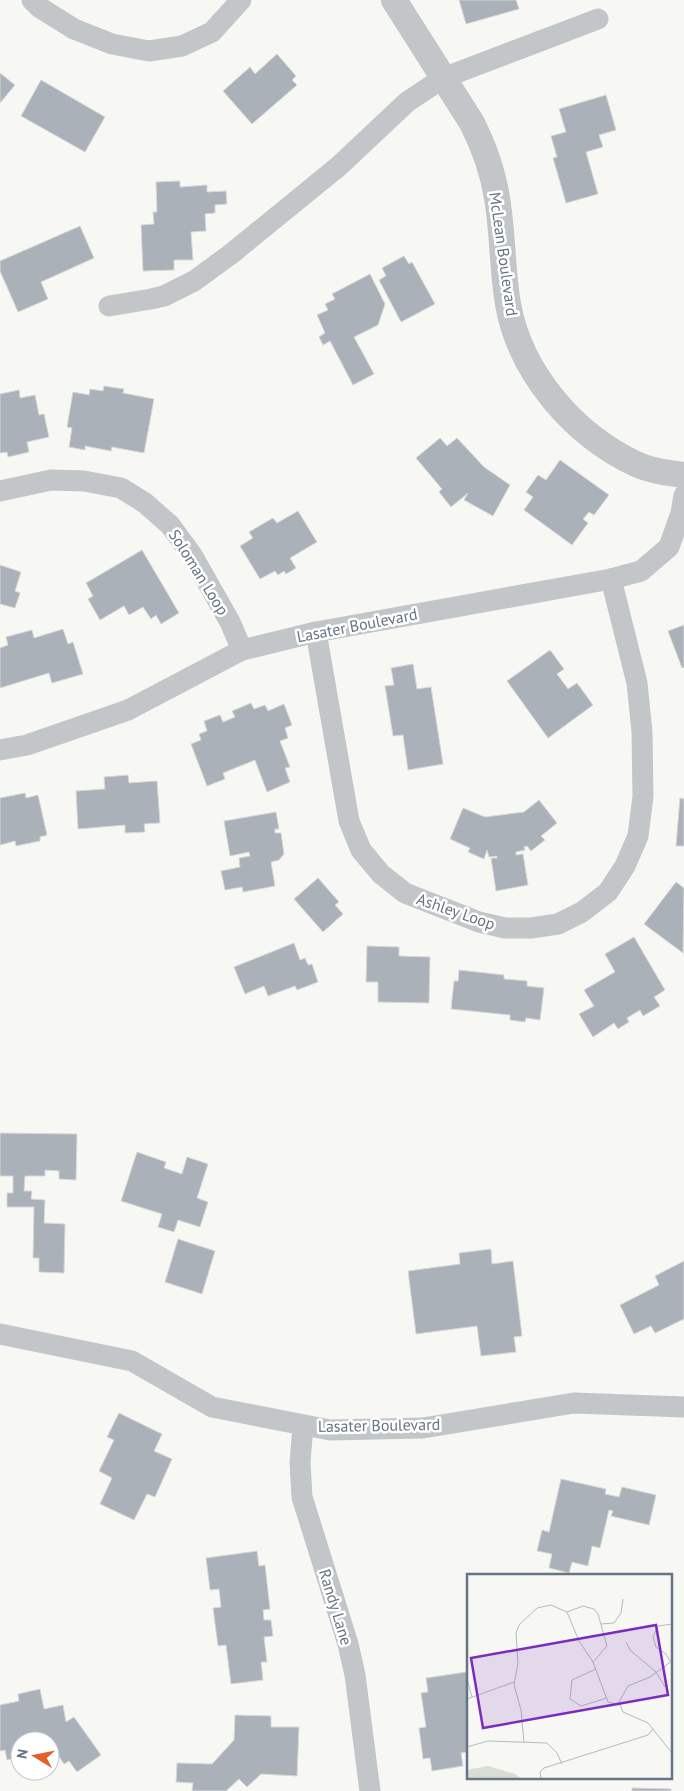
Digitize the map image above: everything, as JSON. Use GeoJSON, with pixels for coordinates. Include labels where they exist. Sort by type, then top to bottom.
{"type":"FeatureCollection","features":[{"type":"Feature","properties":{"kind":"street"},"geometry":{"type":"LineString","coordinates":[[32,0],[39,7],[74,29],[112,44],[149,50],[182,46],[212,32],[242,0]]}},
{"type":"Feature","properties":{"kind":"street","name":"McLean Boulevard"},"geometry":{"type":"LineString","coordinates":[[394,0],[472,123],[481,141],[492,172],[498,199],[508,305],[515,334],[526,359],[542,384],[564,411],[581,428],[609,449],[637,465],[662,472],[684,475]]}},
{"type":"Feature","properties":{"kind":"street"},"geometry":{"type":"LineString","coordinates":[[109,306],[164,296],[194,281],[231,254],[339,166],[393,113],[443,78],[598,19]]}},
{"type":"Feature","properties":{"kind":"street","name":"Soloman Loop"},"geometry":{"type":"LineString","coordinates":[[0,491],[50,480],[84,481],[121,488],[145,503],[170,525],[192,555],[230,622],[242,650]]}},
{"type":"Feature","properties":{"kind":"street","name":"Lasater Boulevard"},"geometry":{"type":"LineString","coordinates":[[0,750],[27,745],[128,710],[242,650],[316,632],[610,579],[642,571],[669,547],[681,514],[684,495]]}},
{"type":"Feature","properties":{"kind":"street","name":"Ashley Loop"},"geometry":{"type":"LineString","coordinates":[[316,632],[348,820],[361,850],[381,874],[406,893],[479,922],[505,928],[531,928],[558,924],[582,912],[608,892],[625,866],[638,836],[643,796],[642,732],[637,683],[610,579]]}},
{"type":"Feature","properties":{"kind":"street","name":"Lasater Boulevard"},"geometry":{"type":"LineString","coordinates":[[0,1334],[132,1360],[212,1407],[330,1430],[423,1428],[574,1403],[684,1407]]}},
{"type":"Feature","properties":{"kind":"street","name":"Randy Lane"},"geometry":{"type":"LineString","coordinates":[[303,1426],[300,1462],[302,1497],[348,1644],[370,1791]]}},
{"type":"Feature","properties":{"kind":"building"},"geometry":{"type":"Polygon","coordinates":[[[459,0],[516,0],[519,9],[466,24],[459,0]]]}},
{"type":"Feature","properties":{"kind":"building"},"geometry":{"type":"Polygon","coordinates":[[[277,54],[296,76],[292,80],[297,85],[252,124],[223,91],[250,67],[255,74],[277,54]]]}},
{"type":"Feature","properties":{"kind":"building"},"geometry":{"type":"Polygon","coordinates":[[[0,73],[15,85],[0,103],[0,73]]]}},
{"type":"Feature","properties":{"kind":"building"},"geometry":{"type":"Polygon","coordinates":[[[41,80],[105,117],[85,152],[21,116],[41,80]]]}},
{"type":"Feature","properties":{"kind":"building"},"geometry":{"type":"Polygon","coordinates":[[[606,95],[616,130],[599,135],[603,147],[586,152],[598,194],[566,203],[553,158],[557,157],[551,136],[566,132],[559,109],[606,95]]]}},
{"type":"Feature","properties":{"kind":"building"},"geometry":{"type":"Polygon","coordinates":[[[180,181],[180,187],[207,185],[207,192],[226,191],[227,204],[215,205],[215,213],[205,214],[206,231],[191,232],[193,260],[174,260],[174,270],[143,271],[141,225],[154,224],[153,212],[157,212],[156,182],[180,181]]]}},
{"type":"Feature","properties":{"kind":"building"},"geometry":{"type":"Polygon","coordinates":[[[80,226],[94,258],[41,282],[48,299],[18,312],[0,271],[0,261],[80,226]]]}},
{"type":"Feature","properties":{"kind":"building"},"geometry":{"type":"Polygon","coordinates":[[[404,256],[409,264],[412,262],[435,304],[401,322],[379,280],[386,276],[382,268],[404,256]]]}},
{"type":"Feature","properties":{"kind":"building"},"geometry":{"type":"Polygon","coordinates":[[[370,274],[385,304],[378,325],[354,337],[374,374],[353,385],[330,341],[323,345],[319,337],[325,333],[317,315],[328,310],[325,304],[335,299],[332,294],[370,274]]]}},
{"type":"Feature","properties":{"kind":"building"},"geometry":{"type":"Polygon","coordinates":[[[104,386],[124,389],[123,393],[154,399],[144,453],[112,447],[111,451],[85,446],[85,450],[69,447],[72,428],[67,427],[73,392],[89,395],[90,389],[103,391],[104,386]]]}},
{"type":"Feature","properties":{"kind":"building"},"geometry":{"type":"Polygon","coordinates":[[[19,390],[20,398],[35,395],[39,415],[44,414],[49,437],[27,442],[29,452],[8,457],[7,452],[0,453],[0,394],[19,390]]]}},
{"type":"Feature","properties":{"kind":"building"},"geometry":{"type":"Polygon","coordinates":[[[440,438],[447,446],[457,438],[484,467],[510,485],[493,516],[464,500],[468,493],[451,507],[439,492],[442,489],[416,458],[440,438]]]}},
{"type":"Feature","properties":{"kind":"building"},"geometry":{"type":"Polygon","coordinates":[[[560,460],[609,495],[594,515],[589,512],[583,519],[588,523],[572,545],[524,510],[533,497],[526,492],[538,475],[546,480],[560,460]]]}},
{"type":"Feature","properties":{"kind":"building"},"geometry":{"type":"Polygon","coordinates":[[[298,511],[317,542],[290,558],[296,568],[286,574],[284,571],[278,575],[275,571],[260,579],[240,546],[253,538],[249,532],[273,518],[277,523],[298,511]]]}},
{"type":"Feature","properties":{"kind":"building"},"geometry":{"type":"Polygon","coordinates":[[[142,550],[179,613],[161,624],[156,615],[151,619],[143,607],[129,615],[124,606],[100,620],[88,599],[93,596],[86,583],[142,550]]]}},
{"type":"Feature","properties":{"kind":"building"},"geometry":{"type":"Polygon","coordinates":[[[0,565],[21,572],[15,591],[20,593],[15,608],[0,604],[0,565]]]}},
{"type":"Feature","properties":{"kind":"building"},"geometry":{"type":"Polygon","coordinates":[[[684,625],[684,667],[682,668],[668,631],[684,625]]]}},
{"type":"Feature","properties":{"kind":"building"},"geometry":{"type":"Polygon","coordinates":[[[63,629],[68,644],[73,642],[83,674],[52,683],[49,673],[0,688],[0,648],[8,645],[6,637],[32,630],[34,638],[63,629]]]}},
{"type":"Feature","properties":{"kind":"building"},"geometry":{"type":"Polygon","coordinates":[[[550,650],[564,669],[557,674],[568,689],[577,683],[593,705],[548,738],[507,681],[550,650]]]}},
{"type":"Feature","properties":{"kind":"building"},"geometry":{"type":"Polygon","coordinates":[[[413,664],[417,689],[431,687],[443,764],[408,770],[403,735],[393,736],[385,686],[394,685],[391,668],[413,664]]]}},
{"type":"Feature","properties":{"kind":"building"},"geometry":{"type":"Polygon","coordinates":[[[251,703],[254,709],[265,705],[268,711],[284,704],[292,725],[285,728],[288,738],[280,741],[290,767],[285,768],[290,782],[267,792],[255,760],[223,773],[225,779],[207,786],[191,744],[201,740],[199,734],[207,731],[204,721],[220,715],[223,722],[235,717],[232,711],[251,703]]]}},
{"type":"Feature","properties":{"kind":"building"},"geometry":{"type":"Polygon","coordinates":[[[128,775],[129,783],[157,781],[160,823],[144,824],[145,832],[125,833],[125,825],[78,829],[76,791],[105,789],[104,777],[128,775]]]}},
{"type":"Feature","properties":{"kind":"building"},"geometry":{"type":"Polygon","coordinates":[[[25,793],[26,798],[38,795],[47,835],[40,837],[40,841],[16,846],[15,841],[0,845],[0,798],[25,793]]]}},
{"type":"Feature","properties":{"kind":"building"},"geometry":{"type":"Polygon","coordinates":[[[680,798],[684,799],[684,846],[676,846],[680,798]]]}},
{"type":"Feature","properties":{"kind":"building"},"geometry":{"type":"Polygon","coordinates":[[[539,800],[557,823],[541,836],[545,840],[531,851],[527,846],[524,847],[525,850],[516,852],[516,855],[523,854],[528,885],[496,891],[491,858],[497,858],[497,856],[489,857],[487,850],[484,859],[468,852],[470,848],[450,839],[463,808],[485,817],[524,812],[539,800]]]}},
{"type":"Feature","properties":{"kind":"building"},"geometry":{"type":"Polygon","coordinates":[[[276,812],[279,829],[275,829],[275,833],[281,833],[284,854],[279,860],[271,862],[275,886],[243,892],[242,887],[225,890],[221,871],[240,867],[239,858],[250,856],[249,852],[230,856],[224,821],[276,812]]]}},
{"type":"Feature","properties":{"kind":"building"},"geometry":{"type":"Polygon","coordinates":[[[318,878],[339,902],[335,905],[343,914],[323,932],[294,899],[318,878]]]}},
{"type":"Feature","properties":{"kind":"building"},"geometry":{"type":"Polygon","coordinates":[[[676,882],[684,888],[683,953],[644,924],[676,882]]]}},
{"type":"Feature","properties":{"kind":"building"},"geometry":{"type":"Polygon","coordinates":[[[634,937],[665,990],[654,997],[660,1006],[643,1016],[640,1010],[627,1018],[629,1022],[618,1029],[614,1023],[593,1037],[579,1014],[594,1006],[584,990],[615,972],[605,954],[634,937]]]}},
{"type":"Feature","properties":{"kind":"building"},"geometry":{"type":"Polygon","coordinates":[[[294,943],[300,960],[305,958],[308,965],[312,964],[318,982],[297,990],[295,986],[268,996],[264,986],[245,994],[234,967],[294,943]]]}},
{"type":"Feature","properties":{"kind":"building"},"geometry":{"type":"Polygon","coordinates":[[[367,946],[399,947],[399,956],[430,957],[429,1003],[378,1002],[378,982],[366,982],[367,946]]]}},
{"type":"Feature","properties":{"kind":"building"},"geometry":{"type":"Polygon","coordinates":[[[459,970],[504,975],[504,979],[527,981],[527,986],[544,988],[540,1020],[526,1018],[525,1022],[510,1020],[510,1015],[451,1009],[454,981],[458,981],[459,970]]]}},
{"type":"Feature","properties":{"kind":"building"},"geometry":{"type":"Polygon","coordinates":[[[0,1133],[77,1134],[76,1180],[59,1179],[59,1171],[45,1170],[45,1176],[25,1176],[24,1191],[32,1191],[31,1199],[45,1200],[44,1223],[65,1224],[64,1273],[39,1272],[39,1258],[33,1258],[34,1207],[7,1207],[7,1193],[13,1193],[13,1176],[0,1176],[0,1133]]]}},
{"type":"Feature","properties":{"kind":"building"},"geometry":{"type":"Polygon","coordinates":[[[137,1152],[166,1162],[164,1168],[182,1174],[187,1157],[208,1164],[197,1198],[208,1202],[200,1227],[178,1220],[174,1232],[158,1227],[162,1214],[121,1201],[137,1152]]]}},
{"type":"Feature","properties":{"kind":"building"},"geometry":{"type":"Polygon","coordinates":[[[178,1239],[215,1251],[202,1294],[165,1282],[178,1239]]]}},
{"type":"Feature","properties":{"kind":"building"},"geometry":{"type":"Polygon","coordinates":[[[491,1249],[492,1264],[513,1261],[522,1336],[514,1337],[516,1352],[481,1356],[477,1326],[416,1334],[408,1271],[460,1264],[459,1253],[491,1249]]]}},
{"type":"Feature","properties":{"kind":"building"},"geometry":{"type":"Polygon","coordinates":[[[684,1261],[684,1319],[655,1333],[651,1326],[634,1334],[620,1305],[659,1285],[655,1276],[684,1261]]]}},
{"type":"Feature","properties":{"kind":"building"},"geometry":{"type":"Polygon","coordinates":[[[119,1413],[162,1434],[154,1451],[172,1459],[155,1497],[147,1494],[134,1520],[100,1504],[112,1478],[99,1471],[114,1440],[107,1437],[119,1413]]]}},
{"type":"Feature","properties":{"kind":"building"},"geometry":{"type":"Polygon","coordinates":[[[561,1479],[606,1489],[605,1494],[619,1497],[622,1487],[656,1495],[649,1525],[611,1516],[613,1511],[609,1510],[600,1548],[592,1546],[588,1566],[572,1562],[569,1573],[549,1568],[552,1554],[537,1551],[542,1530],[549,1532],[561,1479]]]}},
{"type":"Feature","properties":{"kind":"building"},"geometry":{"type":"Polygon","coordinates":[[[257,1551],[259,1566],[265,1565],[270,1609],[263,1610],[264,1620],[271,1620],[273,1636],[264,1637],[267,1662],[261,1662],[263,1680],[231,1684],[226,1645],[218,1646],[213,1608],[221,1607],[219,1589],[210,1590],[206,1558],[257,1551]]]}},
{"type":"Feature","properties":{"kind":"building"},"geometry":{"type":"Polygon","coordinates":[[[466,1672],[467,1752],[461,1753],[463,1766],[432,1771],[430,1758],[423,1759],[419,1728],[426,1727],[421,1693],[428,1692],[426,1678],[466,1672]]]}},
{"type":"Feature","properties":{"kind":"building"},"geometry":{"type":"Polygon","coordinates":[[[40,1689],[44,1709],[63,1705],[66,1722],[74,1717],[101,1755],[77,1772],[69,1761],[64,1764],[60,1758],[60,1731],[10,1731],[10,1759],[7,1760],[5,1750],[0,1751],[0,1705],[19,1701],[18,1694],[40,1689]]]}},
{"type":"Feature","properties":{"kind":"building"},"geometry":{"type":"Polygon","coordinates":[[[235,1715],[271,1716],[271,1727],[299,1727],[297,1776],[261,1774],[247,1787],[239,1779],[226,1791],[192,1791],[193,1783],[176,1782],[177,1763],[212,1764],[234,1740],[235,1715]]]}},
{"type":"Feature","properties":{"kind":"building"},"geometry":{"type":"Polygon","coordinates":[[[632,1788],[671,1789],[671,1791],[632,1791],[632,1788]]]}}]}
